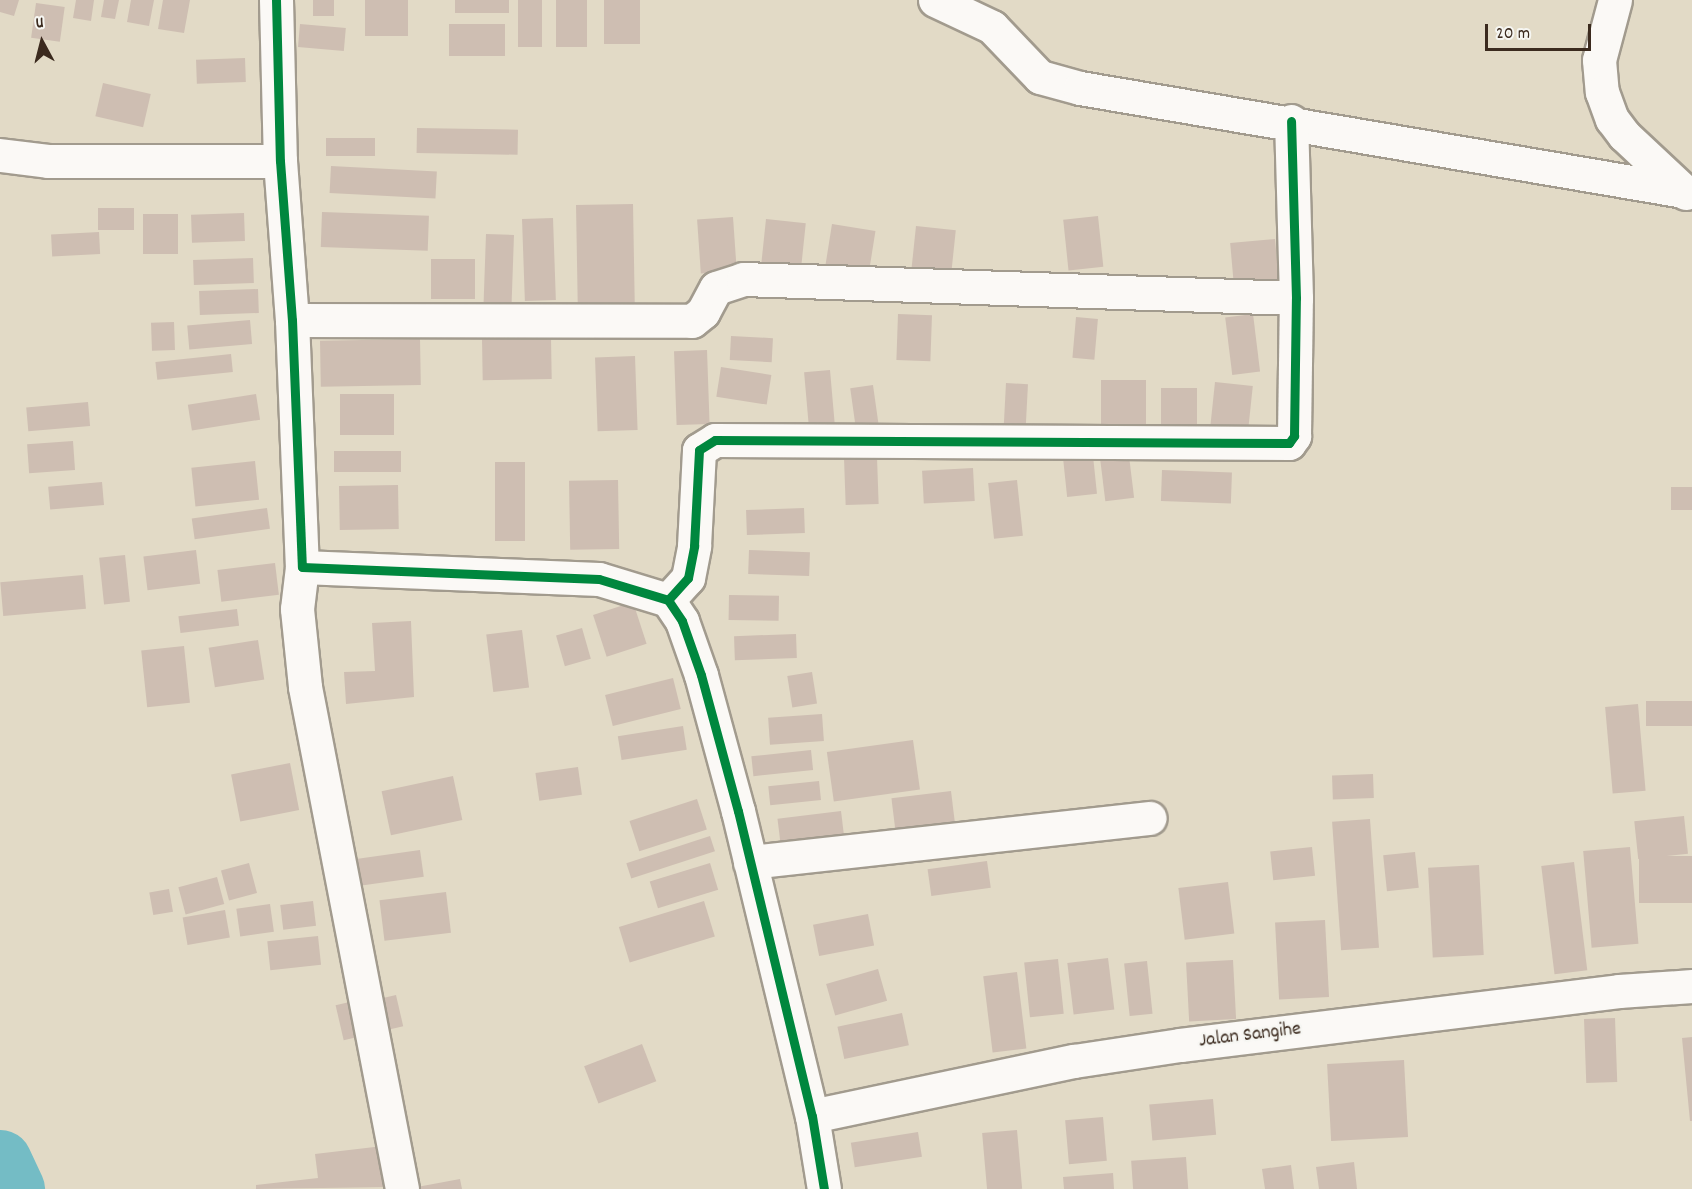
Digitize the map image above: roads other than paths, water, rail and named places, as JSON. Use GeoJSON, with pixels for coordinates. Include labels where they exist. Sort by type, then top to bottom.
{"type":"FeatureCollection","features":[{"type":"Feature","properties":{"kind":"street"},"geometry":{"type":"LineString","coordinates":[[276,0],[280,161],[292,320],[302,567],[297,609],[305,687],[402,1189]]}},
{"type":"Feature","properties":{"kind":"street"},"geometry":{"type":"LineString","coordinates":[[935,0],[992,27],[1040,76],[1080,88],[1291,121],[1688,194]]}},
{"type":"Feature","properties":{"kind":"street"},"geometry":{"type":"LineString","coordinates":[[1615,0],[1599,60],[1602,92],[1612,119],[1624,135],[1688,194]]}},
{"type":"Feature","properties":{"kind":"street"},"geometry":{"type":"LineString","coordinates":[[668,600],[688,578],[694,546],[699,450],[715,440],[1289,443],[1295,429],[1296,298],[1291,121]]}},
{"type":"Feature","properties":{"kind":"street"},"geometry":{"type":"LineString","coordinates":[[0,155],[48,160],[280,161]]}},
{"type":"Feature","properties":{"kind":"street"},"geometry":{"type":"LineString","coordinates":[[292,320],[692,321],[703,312],[716,288],[743,279],[1296,298]]}},
{"type":"Feature","properties":{"kind":"street"},"geometry":{"type":"LineString","coordinates":[[302,567],[599,579],[668,600],[682,621],[701,675],[750,862],[812,1116],[824,1189]]}},
{"type":"Feature","properties":{"kind":"street"},"geometry":{"type":"LineString","coordinates":[[750,862],[1150,818]]}},
{"type":"Feature","properties":{"kind":"street","name":"Jalan Sangihe"},"geometry":{"type":"LineString","coordinates":[[812,1116],[1074,1061],[1180,1045],[1571,996],[1692,986]]}},
{"type":"Feature","properties":{"kind":"waterway"},"geometry":{"type":"LineString","coordinates":[[0,1161],[13,1189]]}}]}
